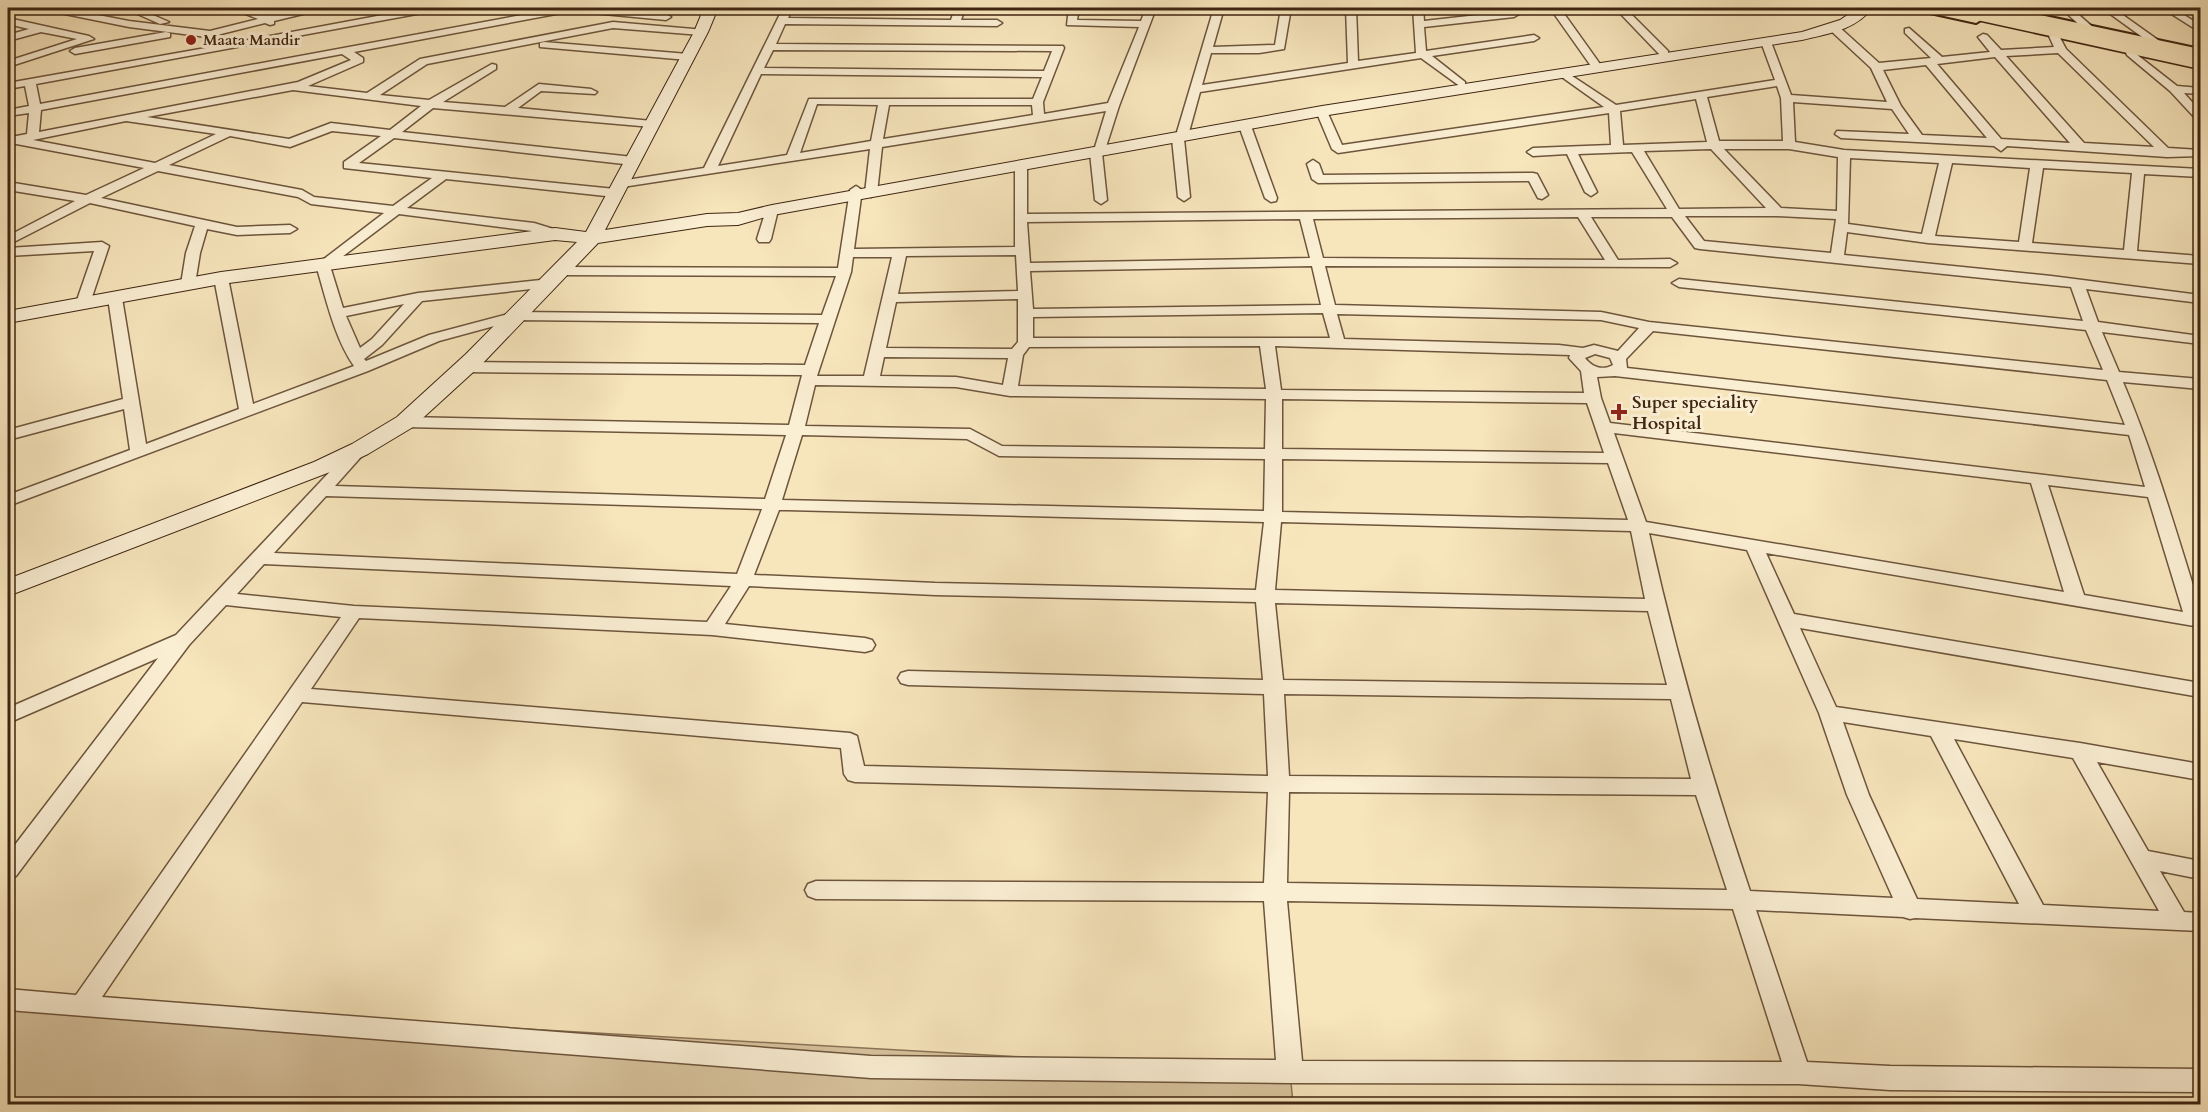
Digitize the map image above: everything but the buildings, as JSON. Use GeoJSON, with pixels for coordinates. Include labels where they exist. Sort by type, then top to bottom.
{"type":"FeatureCollection","features":[{"type":"Feature","properties":{"kind":"highway"},"geometry":{"type":"LineString","coordinates":[[1945,8],[2200,58]]}},
{"type":"Feature","properties":{"kind":"highway"},"geometry":{"type":"LineString","coordinates":[[1968,8],[2200,58]]}},
{"type":"Feature","properties":{"kind":"main road"},"geometry":{"type":"LineString","coordinates":[[1926,8],[2058,43],[2131,53],[2200,69]]}},
{"type":"Feature","properties":{"kind":"main road"},"geometry":{"type":"LineString","coordinates":[[1988,8],[2021,11],[2091,30],[2160,45],[2200,58]]}},
{"type":"Feature","properties":{"kind":"street"},"geometry":{"type":"LineString","coordinates":[[50,8],[106,20],[210,34],[323,8]]}},
{"type":"Feature","properties":{"kind":"street"},"geometry":{"type":"LineString","coordinates":[[71,13],[90,8]]}},
{"type":"Feature","properties":{"kind":"street"},"geometry":{"type":"LineString","coordinates":[[129,8],[168,24],[160,28]]}},
{"type":"Feature","properties":{"kind":"street"},"geometry":{"type":"LineString","coordinates":[[240,8],[268,19],[278,38]]}},
{"type":"Feature","properties":{"kind":"street"},"geometry":{"type":"LineString","coordinates":[[8,86],[433,8]]}},
{"type":"Feature","properties":{"kind":"street"},"geometry":{"type":"LineString","coordinates":[[8,113],[571,8],[706,20]]}},
{"type":"Feature","properties":{"kind":"street"},"geometry":{"type":"LineString","coordinates":[[709,171],[788,8]]}},
{"type":"Feature","properties":{"kind":"street"},"geometry":{"type":"LineString","coordinates":[[955,23],[960,8]]}},
{"type":"Feature","properties":{"kind":"street"},"geometry":{"type":"LineString","coordinates":[[1040,117],[1037,102],[1065,36],[1074,8]]}},
{"type":"Feature","properties":{"kind":"street"},"geometry":{"type":"LineString","coordinates":[[1101,200],[1099,150],[1113,106],[1151,8]]}},
{"type":"Feature","properties":{"kind":"street"},"geometry":{"type":"LineString","coordinates":[[1184,197],[1181,135],[1219,8]]}},
{"type":"Feature","properties":{"kind":"street"},"geometry":{"type":"LineString","coordinates":[[1208,50],[1259,50],[1280,47],[1286,8]]}},
{"type":"Feature","properties":{"kind":"street"},"geometry":{"type":"LineString","coordinates":[[1351,8],[1353,65]]}},
{"type":"Feature","properties":{"kind":"street"},"geometry":{"type":"LineString","coordinates":[[1418,8],[1421,53],[1461,84]]}},
{"type":"Feature","properties":{"kind":"street"},"geometry":{"type":"LineString","coordinates":[[1555,8],[1595,64]]}},
{"type":"Feature","properties":{"kind":"street"},"geometry":{"type":"LineString","coordinates":[[1620,8],[1664,53]]}},
{"type":"Feature","properties":{"kind":"street"},"geometry":{"type":"LineString","coordinates":[[1181,135],[1766,42],[1829,26],[1860,14],[1864,8]]}},
{"type":"Feature","properties":{"kind":"street"},"geometry":{"type":"LineString","coordinates":[[2066,8],[2091,30]]}},
{"type":"Feature","properties":{"kind":"street"},"geometry":{"type":"LineString","coordinates":[[2107,8],[2160,45]]}},
{"type":"Feature","properties":{"kind":"street"},"geometry":{"type":"LineString","coordinates":[[2167,8],[2200,29]]}},
{"type":"Feature","properties":{"kind":"street"},"geometry":{"type":"LineString","coordinates":[[1419,25],[1514,14]]}},
{"type":"Feature","properties":{"kind":"street"},"geometry":{"type":"LineString","coordinates":[[369,97],[424,61],[654,16]]}},
{"type":"Feature","properties":{"kind":"street"},"geometry":{"type":"LineString","coordinates":[[59,32],[106,20]]}},
{"type":"Feature","properties":{"kind":"street"},"geometry":{"type":"LineString","coordinates":[[613,25],[706,20]]}},
{"type":"Feature","properties":{"kind":"street"},"geometry":{"type":"LineString","coordinates":[[8,870],[183,640],[258,558],[321,479],[360,449],[405,422],[465,367],[591,238],[706,20]]}},
{"type":"Feature","properties":{"kind":"street"},"geometry":{"type":"LineString","coordinates":[[8,21],[89,39],[8,64]]}},
{"type":"Feature","properties":{"kind":"street"},"geometry":{"type":"LineString","coordinates":[[782,21],[997,23]]}},
{"type":"Feature","properties":{"kind":"street"},"geometry":{"type":"LineString","coordinates":[[769,47],[1065,36],[1144,24]]}},
{"type":"Feature","properties":{"kind":"street"},"geometry":{"type":"LineString","coordinates":[[1829,26],[1876,67],[1895,106],[1918,138]]}},
{"type":"Feature","properties":{"kind":"street"},"geometry":{"type":"LineString","coordinates":[[8,38],[40,28]]}},
{"type":"Feature","properties":{"kind":"street"},"geometry":{"type":"LineString","coordinates":[[69,52],[186,31]]}},
{"type":"Feature","properties":{"kind":"street"},"geometry":{"type":"LineString","coordinates":[[1909,31],[2015,164]]}},
{"type":"Feature","properties":{"kind":"street"},"geometry":{"type":"LineString","coordinates":[[210,34],[225,48]]}},
{"type":"Feature","properties":{"kind":"street"},"geometry":{"type":"LineString","coordinates":[[864,191],[1181,135],[1309,108],[1799,34]]}},
{"type":"Feature","properties":{"kind":"street"},"geometry":{"type":"LineString","coordinates":[[1983,37],[2080,146]]}},
{"type":"Feature","properties":{"kind":"street"},"geometry":{"type":"LineString","coordinates":[[1195,89],[1421,53],[1534,38]]}},
{"type":"Feature","properties":{"kind":"street"},"geometry":{"type":"LineString","coordinates":[[1766,42],[1787,98],[1789,145]]}},
{"type":"Feature","properties":{"kind":"street"},"geometry":{"type":"LineString","coordinates":[[522,43],[688,57]]}},
{"type":"Feature","properties":{"kind":"street"},"geometry":{"type":"LineString","coordinates":[[1876,67],[1998,54],[2058,43],[2166,151],[2178,172]]}},
{"type":"Feature","properties":{"kind":"street"},"geometry":{"type":"LineString","coordinates":[[11,140],[301,85],[359,60],[343,50]]}},
{"type":"Feature","properties":{"kind":"street"},"geometry":{"type":"LineString","coordinates":[[2131,53],[2174,89],[2200,117]]}},
{"type":"Feature","properties":{"kind":"street"},"geometry":{"type":"LineString","coordinates":[[492,67],[432,104],[348,165],[617,189],[792,157],[1113,106]]}},
{"type":"Feature","properties":{"kind":"street"},"geometry":{"type":"LineString","coordinates":[[758,71],[884,102],[1037,102]]}},
{"type":"Feature","properties":{"kind":"street"},"geometry":{"type":"LineString","coordinates":[[1563,73],[1614,109]]}},
{"type":"Feature","properties":{"kind":"street"},"geometry":{"type":"LineString","coordinates":[[819,86],[1049,74]]}},
{"type":"Feature","properties":{"kind":"street"},"geometry":{"type":"LineString","coordinates":[[30,82],[34,108],[33,136]]}},
{"type":"Feature","properties":{"kind":"street"},"geometry":{"type":"LineString","coordinates":[[1322,111],[1338,149],[1614,109],[1780,82]]}},
{"type":"Feature","properties":{"kind":"street"},"geometry":{"type":"LineString","coordinates":[[792,157],[819,86]]}},
{"type":"Feature","properties":{"kind":"street"},"geometry":{"type":"LineString","coordinates":[[289,87],[507,111],[576,108],[652,124]]}},
{"type":"Feature","properties":{"kind":"street"},"geometry":{"type":"LineString","coordinates":[[507,111],[539,87],[591,92],[576,108]]}},
{"type":"Feature","properties":{"kind":"street"},"geometry":{"type":"LineString","coordinates":[[2174,89],[2200,91]]}},
{"type":"Feature","properties":{"kind":"street"},"geometry":{"type":"LineString","coordinates":[[1701,94],[1714,145],[1777,212]]}},
{"type":"Feature","properties":{"kind":"street"},"geometry":{"type":"LineString","coordinates":[[1787,98],[1895,106]]}},
{"type":"Feature","properties":{"kind":"street"},"geometry":{"type":"LineString","coordinates":[[712,629],[743,581],[772,505],[796,430],[810,375],[844,272],[876,145],[884,102]]}},
{"type":"Feature","properties":{"kind":"street"},"geometry":{"type":"LineString","coordinates":[[1614,109],[1617,149]]}},
{"type":"Feature","properties":{"kind":"street"},"geometry":{"type":"LineString","coordinates":[[126,118],[290,143],[331,127],[633,160]]}},
{"type":"Feature","properties":{"kind":"street"},"geometry":{"type":"LineString","coordinates":[[1542,195],[1533,177],[1538,142],[1550,118]]}},
{"type":"Feature","properties":{"kind":"street"},"geometry":{"type":"LineString","coordinates":[[1245,126],[1272,198]]}},
{"type":"Feature","properties":{"kind":"street"},"geometry":{"type":"LineString","coordinates":[[8,242],[88,199],[229,132]]}},
{"type":"Feature","properties":{"kind":"street"},"geometry":{"type":"LineString","coordinates":[[1841,134],[2200,153]]}},
{"type":"Feature","properties":{"kind":"street"},"geometry":{"type":"LineString","coordinates":[[11,140],[158,165],[302,194],[311,200],[534,227],[555,234],[591,238],[707,220],[738,219],[771,206],[1021,166],[1065,155]]}},
{"type":"Feature","properties":{"kind":"street"},"geometry":{"type":"LineString","coordinates":[[1538,142],[1572,151],[1714,145],[1789,145],[1844,154],[1946,161],[2200,172]]}},
{"type":"Feature","properties":{"kind":"street"},"geometry":{"type":"LineString","coordinates":[[1636,148],[1675,212],[1700,245],[2077,283],[2200,299]]}},
{"type":"Feature","properties":{"kind":"street"},"geometry":{"type":"LineString","coordinates":[[1572,151],[1591,192]]}},
{"type":"Feature","properties":{"kind":"street"},"geometry":{"type":"LineString","coordinates":[[1838,258],[1843,221],[1844,154]]}},
{"type":"Feature","properties":{"kind":"street"},"geometry":{"type":"LineString","coordinates":[[1928,239],[1946,161]]}},
{"type":"Feature","properties":{"kind":"street"},"geometry":{"type":"LineString","coordinates":[[1313,164],[1318,179],[1533,177]]}},
{"type":"Feature","properties":{"kind":"street"},"geometry":{"type":"LineString","coordinates":[[2025,247],[2037,165]]}},
{"type":"Feature","properties":{"kind":"street"},"geometry":{"type":"LineString","coordinates":[[1010,391],[1026,313],[1020,218],[1021,166]]}},
{"type":"Feature","properties":{"kind":"street"},"geometry":{"type":"LineString","coordinates":[[2130,255],[2138,170]]}},
{"type":"Feature","properties":{"kind":"street"},"geometry":{"type":"LineString","coordinates":[[323,265],[443,175]]}},
{"type":"Feature","properties":{"kind":"street"},"geometry":{"type":"LineString","coordinates":[[8,186],[88,199],[237,231],[290,229]]}},
{"type":"Feature","properties":{"kind":"street"},"geometry":{"type":"LineString","coordinates":[[764,238],[771,206]]}},
{"type":"Feature","properties":{"kind":"street"},"geometry":{"type":"LineString","coordinates":[[1020,218],[1777,212],[1843,221],[1928,239],[2200,260]]}},
{"type":"Feature","properties":{"kind":"street"},"geometry":{"type":"LineString","coordinates":[[1583,214],[1614,264]]}},
{"type":"Feature","properties":{"kind":"street"},"geometry":{"type":"LineString","coordinates":[[1306,215],[1338,342]]}},
{"type":"Feature","properties":{"kind":"street"},"geometry":{"type":"LineString","coordinates":[[188,284],[193,253],[202,224]]}},
{"type":"Feature","properties":{"kind":"street"},"geometry":{"type":"LineString","coordinates":[[8,317],[220,278],[555,234]]}},
{"type":"Feature","properties":{"kind":"street"},"geometry":{"type":"LineString","coordinates":[[8,252],[102,246],[83,303]]}},
{"type":"Feature","properties":{"kind":"street"},"geometry":{"type":"LineString","coordinates":[[848,253],[1022,251]]}},
{"type":"Feature","properties":{"kind":"street"},"geometry":{"type":"LineString","coordinates":[[871,381],[900,252]]}},
{"type":"Feature","properties":{"kind":"street"},"geometry":{"type":"LineString","coordinates":[[1023,267],[1318,262],[1670,264]]}},
{"type":"Feature","properties":{"kind":"street"},"geometry":{"type":"LineString","coordinates":[[323,265],[338,313],[359,363]]}},
{"type":"Feature","properties":{"kind":"street"},"geometry":{"type":"LineString","coordinates":[[338,313],[418,297],[555,277],[844,272]]}},
{"type":"Feature","properties":{"kind":"street"},"geometry":{"type":"LineString","coordinates":[[220,278],[247,412]]}},
{"type":"Feature","properties":{"kind":"street"},"geometry":{"type":"LineString","coordinates":[[1679,283],[2092,326],[2200,340]]}},
{"type":"Feature","properties":{"kind":"street"},"geometry":{"type":"LineString","coordinates":[[8,601],[181,532],[280,496],[311,480],[321,479],[772,505],[1639,526],[2198,620],[2136,431],[2092,326],[2077,283]]}},
{"type":"Feature","properties":{"kind":"street"},"geometry":{"type":"LineString","coordinates":[[889,298],[1025,295]]}},
{"type":"Feature","properties":{"kind":"street"},"geometry":{"type":"LineString","coordinates":[[359,363],[418,297]]}},
{"type":"Feature","properties":{"kind":"street"},"geometry":{"type":"LineString","coordinates":[[115,298],[139,453]]}},
{"type":"Feature","properties":{"kind":"street"},"geometry":{"type":"LineString","coordinates":[[1026,313],[1329,309],[1601,316],[1649,326],[2200,384]]}},
{"type":"Feature","properties":{"kind":"street"},"geometry":{"type":"LineString","coordinates":[[8,501],[247,412],[359,363],[434,338],[516,316],[828,319]]}},
{"type":"Feature","properties":{"kind":"street"},"geometry":{"type":"LineString","coordinates":[[878,352],[1267,341],[1338,342],[1560,349],[1585,360],[1602,372],[1617,365],[1649,326]]}},
{"type":"Feature","properties":{"kind":"street"},"geometry":{"type":"LineString","coordinates":[[1267,341],[1274,393],[1274,453],[1273,517],[1265,597],[1274,687],[1279,784],[1275,892],[1290,1072]]}},
{"type":"Feature","properties":{"kind":"street"},"geometry":{"type":"LineString","coordinates":[[1585,360],[1602,350],[1617,365],[2136,431]]}},
{"type":"Feature","properties":{"kind":"street"},"geometry":{"type":"LineString","coordinates":[[1585,360],[1593,398],[1639,526],[1656,605],[1704,787],[1798,1073]]}},
{"type":"Feature","properties":{"kind":"street"},"geometry":{"type":"LineString","coordinates":[[465,367],[810,375],[871,381],[956,382],[1010,391],[1593,398]]}},
{"type":"Feature","properties":{"kind":"street"},"geometry":{"type":"LineString","coordinates":[[8,435],[130,402]]}},
{"type":"Feature","properties":{"kind":"street"},"geometry":{"type":"LineString","coordinates":[[405,422],[970,434],[999,451],[1615,458]]}},
{"type":"Feature","properties":{"kind":"street"},"geometry":{"type":"LineString","coordinates":[[1604,427],[2156,493]]}},
{"type":"Feature","properties":{"kind":"street"},"geometry":{"type":"LineString","coordinates":[[8,588],[321,479]]}},
{"type":"Feature","properties":{"kind":"street"},"geometry":{"type":"LineString","coordinates":[[2038,479],[2076,600]]}},
{"type":"Feature","properties":{"kind":"street"},"geometry":{"type":"LineString","coordinates":[[1754,546],[1829,712],[1858,795],[1910,910]]}},
{"type":"Feature","properties":{"kind":"street"},"geometry":{"type":"LineString","coordinates":[[258,558],[935,590],[1656,605]]}},
{"type":"Feature","properties":{"kind":"street"},"geometry":{"type":"LineString","coordinates":[[221,598],[354,612],[712,629],[864,645]]}},
{"type":"Feature","properties":{"kind":"street"},"geometry":{"type":"LineString","coordinates":[[83,1004],[354,612]]}},
{"type":"Feature","properties":{"kind":"street"},"geometry":{"type":"LineString","coordinates":[[1786,620],[2200,690]]}},
{"type":"Feature","properties":{"kind":"street"},"geometry":{"type":"LineString","coordinates":[[8,716],[183,640]]}},
{"type":"Feature","properties":{"kind":"street"},"geometry":{"type":"LineString","coordinates":[[908,678],[1274,687],[1679,692]]}},
{"type":"Feature","properties":{"kind":"street"},"geometry":{"type":"LineString","coordinates":[[297,695],[850,741],[855,774],[1279,784],[1704,787]]}},
{"type":"Feature","properties":{"kind":"street"},"geometry":{"type":"LineString","coordinates":[[1829,712],[2200,772]]}},
{"type":"Feature","properties":{"kind":"street"},"geometry":{"type":"LineString","coordinates":[[1938,729],[2037,915]]}},
{"type":"Feature","properties":{"kind":"street"},"geometry":{"type":"LineString","coordinates":[[2080,751],[2177,921]]}},
{"type":"Feature","properties":{"kind":"street"},"geometry":{"type":"LineString","coordinates":[[2141,858],[2200,870]]}},
{"type":"Feature","properties":{"kind":"street"},"geometry":{"type":"LineString","coordinates":[[816,890],[1275,892],[1741,900],[1910,910],[2200,922]]}},
{"type":"Feature","properties":{"kind":"street"},"geometry":{"type":"LineString","coordinates":[[8,1000],[83,1004],[871,1067],[1290,1072],[1798,1073],[1890,1078],[2200,1082]]}},
{"type":"Feature","properties":{"kind":"shaded area"},"geometry":{"type":"Polygon","coordinates":[[[8,1000],[1290,1072],[1293,1104],[8,1104],[8,1000]]]}},
{"type":"Feature","properties":{"kind":"place","name":"Maata Mandir"},"geometry":{"type":"Point","coordinates":[191,40]}},
{"type":"Feature","properties":{"kind":"place","name":"Super speciality Hospital"},"geometry":{"type":"Point","coordinates":[1619,412]}}]}
